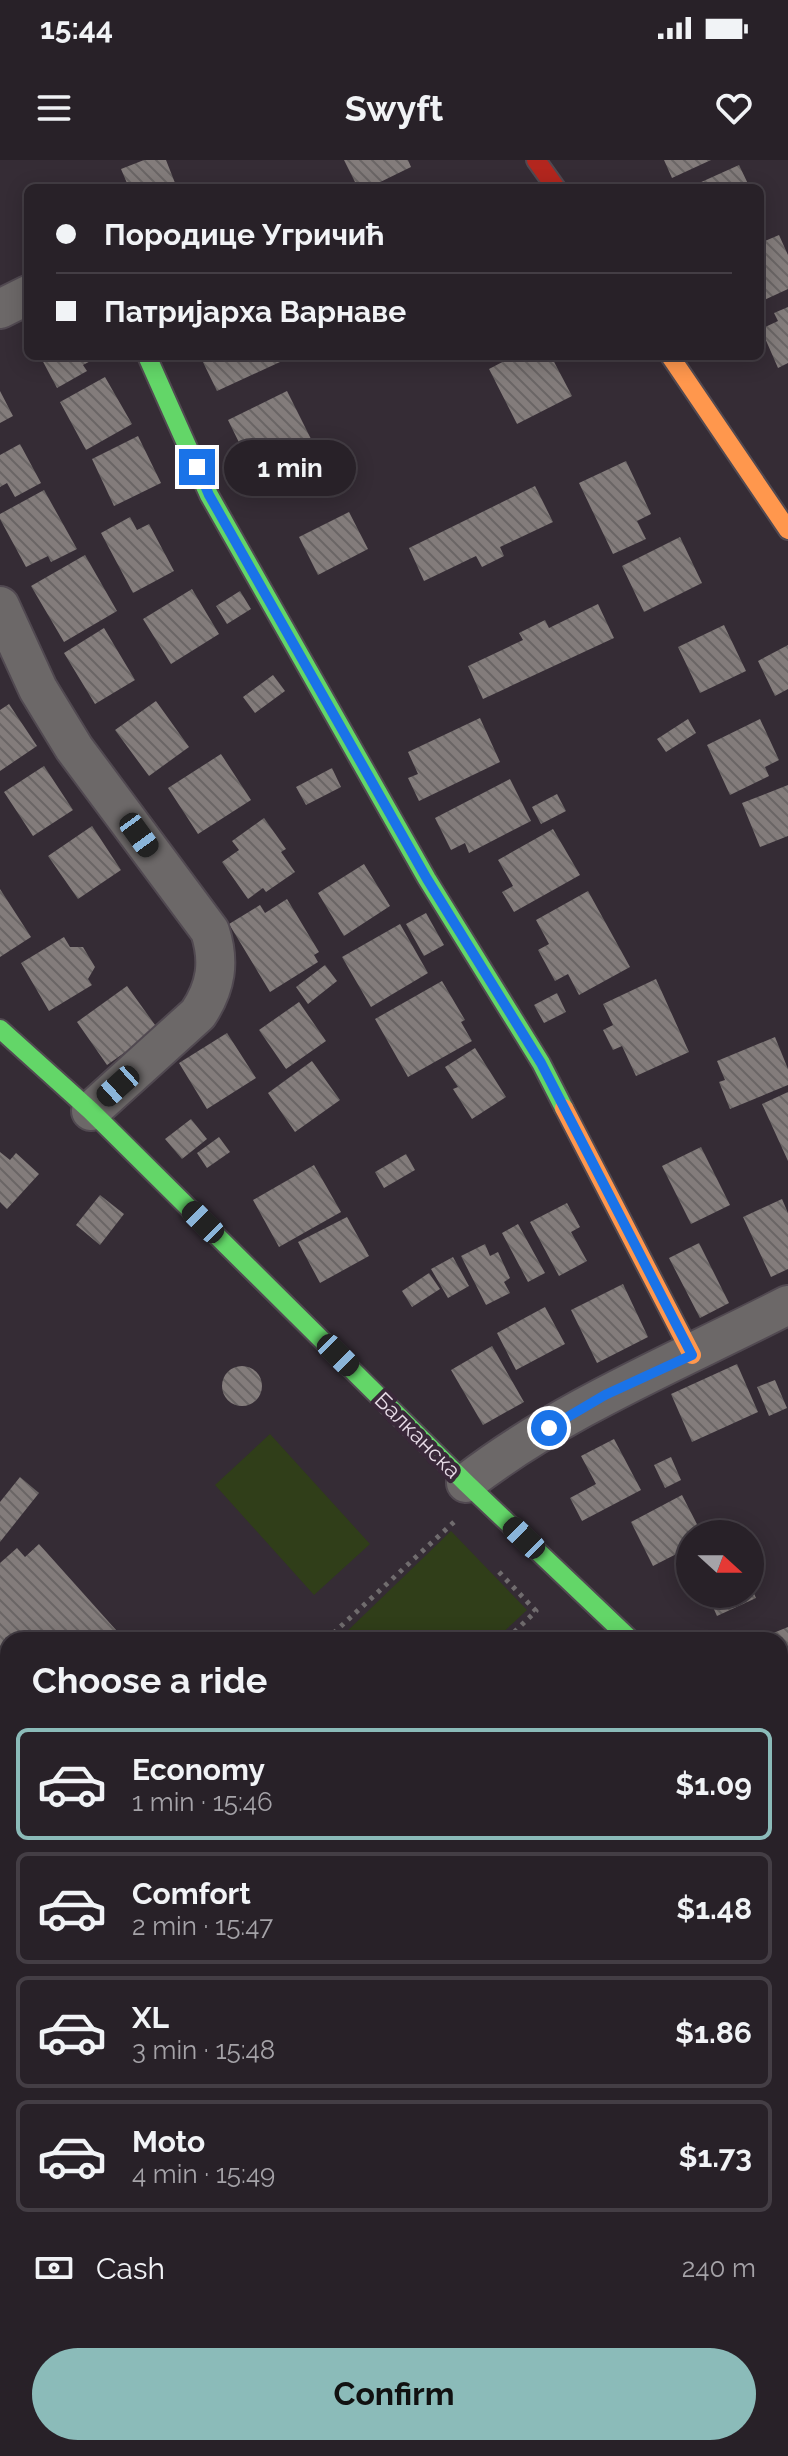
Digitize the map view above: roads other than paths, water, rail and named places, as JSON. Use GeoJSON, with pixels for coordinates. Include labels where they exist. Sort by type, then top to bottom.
{"type":"FeatureCollection","features":[{"type":"Feature","properties":{"kind":"street"},"geometry":{"type":"LineString","coordinates":[[536,160],[553,184]]}},
{"type":"Feature","properties":{"kind":"street"},"geometry":{"type":"LineString","coordinates":[[0,309],[24,297]]}},
{"type":"Feature","properties":{"kind":"street"},"geometry":{"type":"LineString","coordinates":[[149,360],[209,495],[427,879],[541,1063],[692,1355]]}},
{"type":"Feature","properties":{"kind":"street"},"geometry":{"type":"LineString","coordinates":[[673,360],[788,530]]}},
{"type":"Feature","properties":{"kind":"street"},"geometry":{"type":"LineString","coordinates":[[0,606],[38,689],[74,748],[210,931],[216,948],[217,961],[209,998],[198,1014],[91,1111]]}},
{"type":"Feature","properties":{"kind":"street","name":"Балканска"},"geometry":{"type":"LineString","coordinates":[[0,1029],[91,1111],[473,1490],[623,1632]]}},
{"type":"Feature","properties":{"kind":"street"},"geometry":{"type":"LineString","coordinates":[[473,1490],[508,1450],[605,1395],[692,1355],[788,1305]]}}]}
